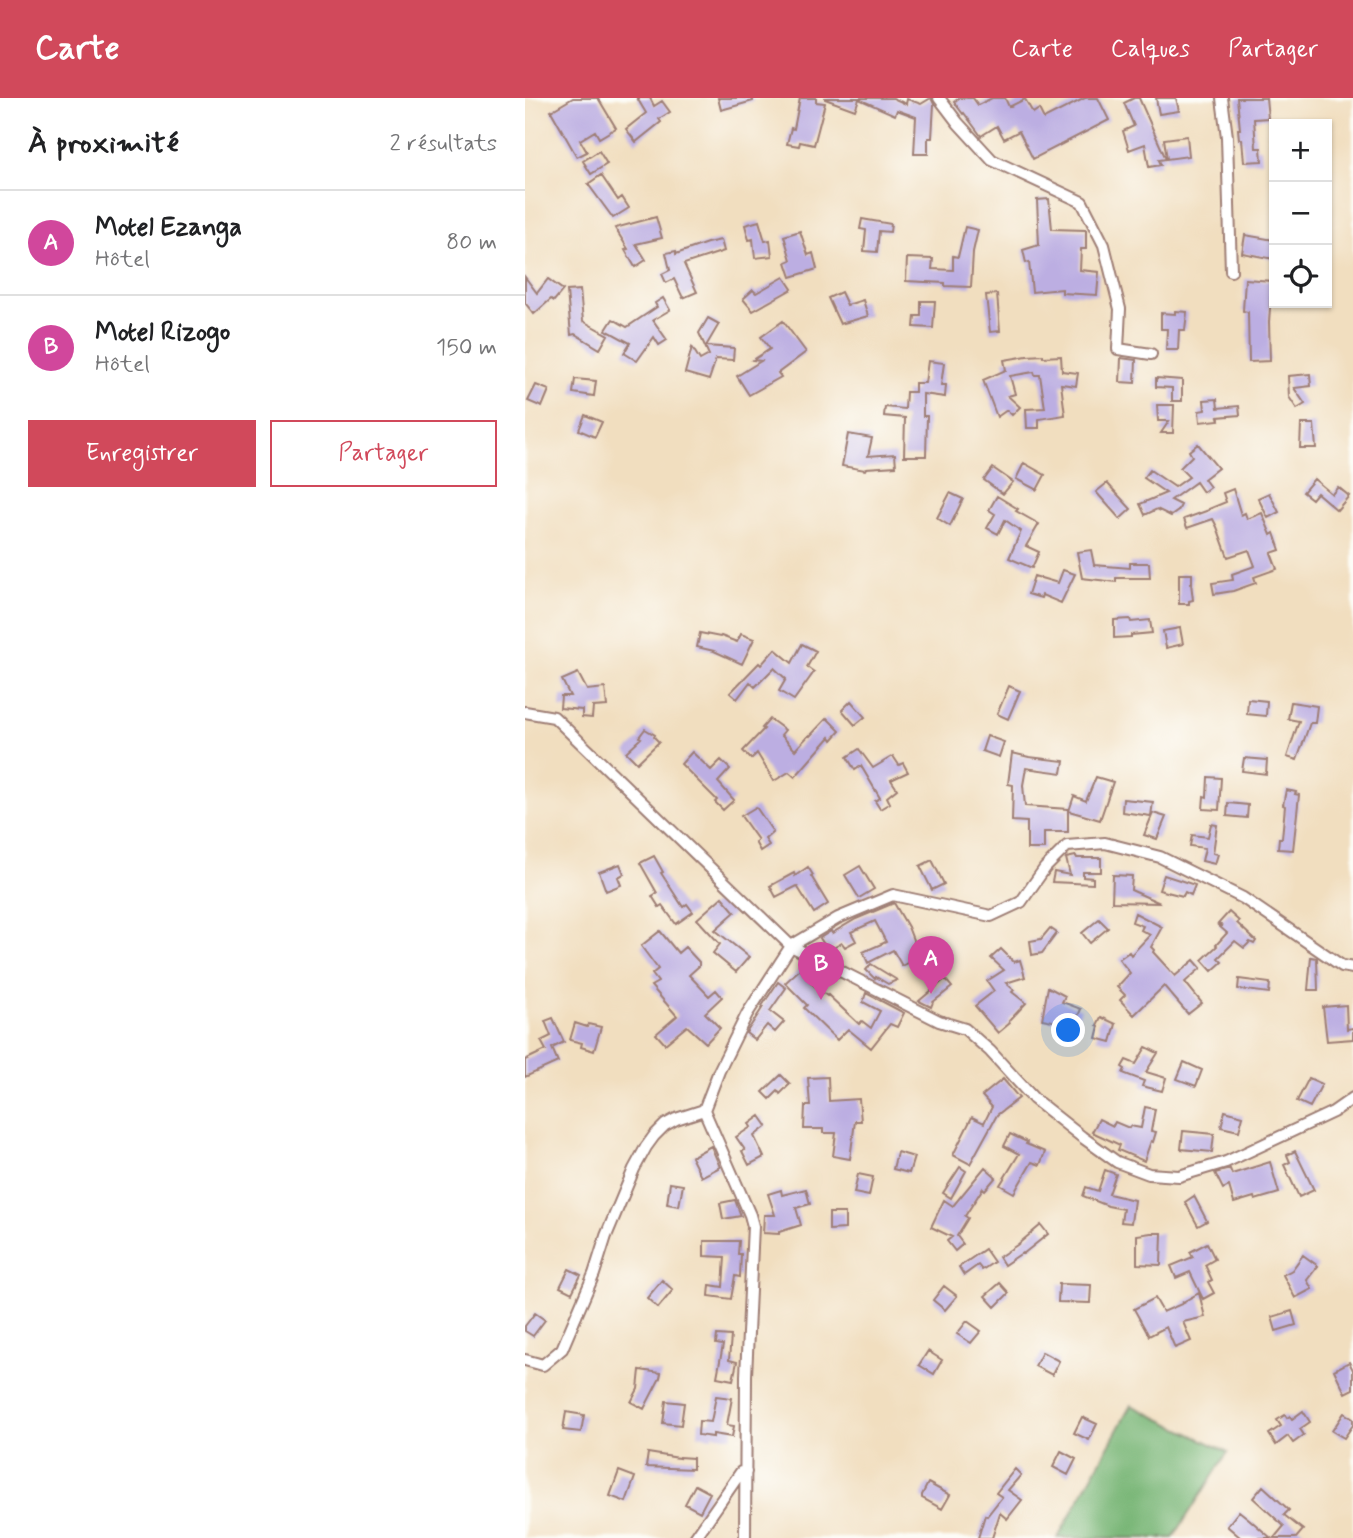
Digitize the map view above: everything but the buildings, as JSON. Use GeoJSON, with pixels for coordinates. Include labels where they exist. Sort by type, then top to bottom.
{"type":"FeatureCollection","features":[{"type":"Feature","properties":{"kind":"street"},"geometry":{"type":"LineString","coordinates":[[939,98],[992,160],[1082,202],[1104,245],[1120,309],[1118,349],[1151,354]]}},
{"type":"Feature","properties":{"kind":"street"},"geometry":{"type":"LineString","coordinates":[[1222,98],[1227,137],[1231,271]]}},
{"type":"Feature","properties":{"kind":"street"},"geometry":{"type":"LineString","coordinates":[[525,712],[554,717],[791,946],[939,1021],[965,1029],[990,1051],[1034,1099],[1117,1162],[1149,1174],[1179,1176],[1226,1162],[1333,1112],[1353,1098]]}},
{"type":"Feature","properties":{"kind":"street"},"geometry":{"type":"LineString","coordinates":[[745,1538],[746,1376],[753,1226],[704,1110],[719,1071],[747,1014],[791,946],[838,918],[893,895],[991,916],[1021,902],[1045,868],[1067,846],[1104,843],[1160,857],[1243,898],[1342,965],[1353,968]]}},
{"type":"Feature","properties":{"kind":"street"},"geometry":{"type":"LineString","coordinates":[[525,1360],[543,1365],[562,1349],[594,1275],[606,1236],[646,1147],[665,1125],[704,1110]]}},
{"type":"Feature","properties":{"kind":"street"},"geometry":{"type":"LineString","coordinates":[[695,1538],[741,1472],[746,1472]]}},
{"type":"Feature","properties":{"kind":"green space"},"geometry":{"type":"Polygon","coordinates":[[[1131,1405],[1228,1452],[1173,1538],[1058,1538],[1131,1405]]]}},
{"type":"Feature","properties":{"kind":"place","name":"Motel Ezanga"},"geometry":{"type":"Point","coordinates":[931,994]}},
{"type":"Feature","properties":{"kind":"place","name":"Motel Rizogo"},"geometry":{"type":"Point","coordinates":[821,1000]}}]}
